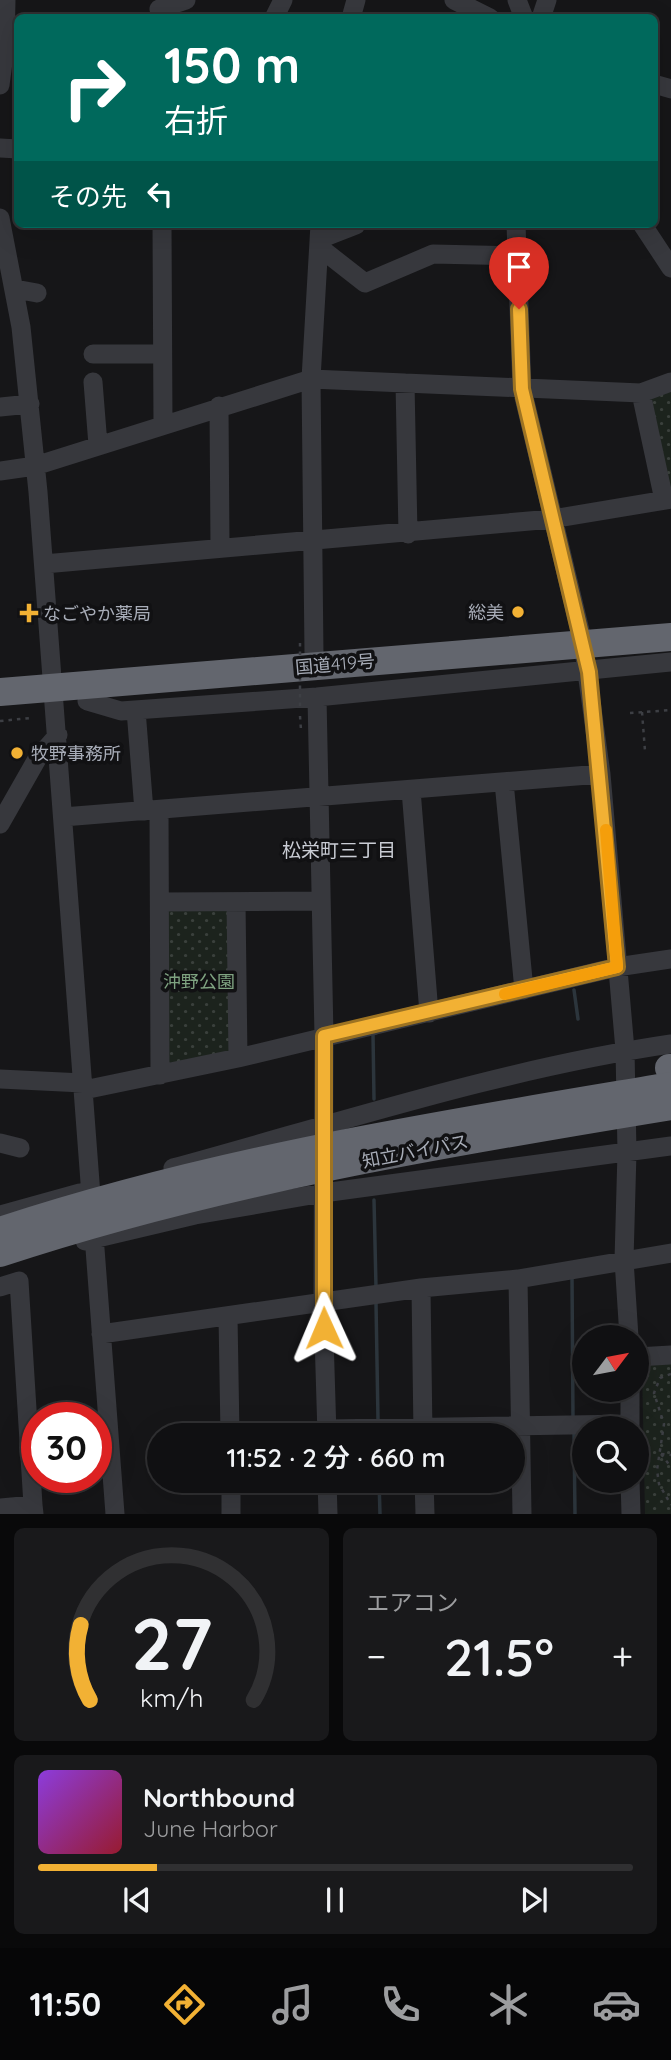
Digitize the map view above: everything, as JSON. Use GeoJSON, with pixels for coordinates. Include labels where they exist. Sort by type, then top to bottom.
{"type":"FeatureCollection","features":[{"type":"Feature","properties":{"kind":"highway","name":"国道419号"},"geometry":{"type":"LineString","coordinates":[[585,653],[671,637]]}},
{"type":"Feature","properties":{"kind":"highway","name":"国道419号"},"geometry":{"type":"LineString","coordinates":[[0,710],[46,704],[88,693],[585,653],[671,655]]}},
{"type":"Feature","properties":{"kind":"highway","name":"国道419号"},"geometry":{"type":"LineString","coordinates":[[0,692],[46,704]]}},
{"type":"Feature","properties":{"kind":"highway","name":"知立バイパス"},"geometry":{"type":"LineString","coordinates":[[0,1253],[66,1231],[215,1193],[670,1067]]}},
{"type":"Feature","properties":{"kind":"highway","name":"知立バイパス"},"geometry":{"type":"LineString","coordinates":[[0,1231],[133,1192],[408,1140],[671,1107]]}},
{"type":"Feature","properties":{"kind":"highway"},"geometry":{"type":"LineString","coordinates":[[408,1140],[448,1155],[671,1123]]}},
{"type":"Feature","properties":{"kind":"street"},"geometry":{"type":"LineString","coordinates":[[0,85],[6,0]]}},
{"type":"Feature","properties":{"kind":"street"},"geometry":{"type":"LineString","coordinates":[[159,9],[186,0]]}},
{"type":"Feature","properties":{"kind":"street"},"geometry":{"type":"LineString","coordinates":[[454,0],[482,14]]}},
{"type":"Feature","properties":{"kind":"street"},"geometry":{"type":"LineString","coordinates":[[0,218],[15,289],[30,404],[44,564],[46,704],[58,735],[115,1514]]}},
{"type":"Feature","properties":{"kind":"street"},"geometry":{"type":"LineString","coordinates":[[162,228],[163,425]]}},
{"type":"Feature","properties":{"kind":"street"},"geometry":{"type":"LineString","coordinates":[[320,236],[346,228]]}},
{"type":"Feature","properties":{"kind":"street"},"geometry":{"type":"LineString","coordinates":[[516,228],[522,389],[585,653],[601,774],[625,1051],[627,1152],[624,1260],[628,1325]]}},
{"type":"Feature","properties":{"kind":"street"},"geometry":{"type":"LineString","coordinates":[[645,228],[671,268]]}},
{"type":"Feature","properties":{"kind":"street"},"geometry":{"type":"LineString","coordinates":[[320,236],[365,283],[433,254],[517,256]]}},
{"type":"Feature","properties":{"kind":"street"},"geometry":{"type":"LineString","coordinates":[[307,649],[313,542],[311,379],[320,236]]}},
{"type":"Feature","properties":{"kind":"street"},"geometry":{"type":"LineString","coordinates":[[15,289],[37,293]]}},
{"type":"Feature","properties":{"kind":"street"},"geometry":{"type":"LineString","coordinates":[[93,354],[162,354]]}},
{"type":"Feature","properties":{"kind":"street"},"geometry":{"type":"LineString","coordinates":[[0,471],[35,466],[311,379],[642,393],[671,382]]}},
{"type":"Feature","properties":{"kind":"street"},"geometry":{"type":"LineString","coordinates":[[93,382],[97,445]]}},
{"type":"Feature","properties":{"kind":"street"},"geometry":{"type":"LineString","coordinates":[[405,383],[408,534]]}},
{"type":"Feature","properties":{"kind":"street"},"geometry":{"type":"LineString","coordinates":[[44,564],[408,534],[552,519],[667,500],[642,393]]}},
{"type":"Feature","properties":{"kind":"street"},"geometry":{"type":"LineString","coordinates":[[0,407],[30,404]]}},
{"type":"Feature","properties":{"kind":"street"},"geometry":{"type":"LineString","coordinates":[[219,406],[220,548]]}},
{"type":"Feature","properties":{"kind":"street"},"geometry":{"type":"LineString","coordinates":[[671,627],[585,653],[317,697],[121,711],[88,693],[113,672],[307,649],[585,653],[671,662]]}},
{"type":"Feature","properties":{"kind":"street"},"geometry":{"type":"LineString","coordinates":[[317,697],[324,1036],[323,1303],[327,1423]]}},
{"type":"Feature","properties":{"kind":"street"},"geometry":{"type":"LineString","coordinates":[[136,710],[151,811],[160,902],[160,1075]]}},
{"type":"Feature","properties":{"kind":"street"},"geometry":{"type":"LineString","coordinates":[[0,824],[37,759],[58,735]]}},
{"type":"Feature","properties":{"kind":"street"},"geometry":{"type":"LineString","coordinates":[[63,817],[601,774]]}},
{"type":"Feature","properties":{"kind":"street"},"geometry":{"type":"LineString","coordinates":[[503,782],[523,990]]}},
{"type":"Feature","properties":{"kind":"street"},"geometry":{"type":"LineString","coordinates":[[411,790],[429,1013]]}},
{"type":"Feature","properties":{"kind":"street"},"geometry":{"type":"LineString","coordinates":[[160,902],[320,901]]}},
{"type":"Feature","properties":{"kind":"street"},"geometry":{"type":"LineString","coordinates":[[236,902],[238,1058]]}},
{"type":"Feature","properties":{"kind":"street"},"geometry":{"type":"LineString","coordinates":[[0,1079],[83,1086],[160,1075],[617,967],[671,959]]}},
{"type":"Feature","properties":{"kind":"street"},"geometry":{"type":"LineString","coordinates":[[0,1215],[382,1109],[625,1051],[670,1067]]}},
{"type":"Feature","properties":{"kind":"street"},"geometry":{"type":"LineString","coordinates":[[0,1143],[20,1147]]}},
{"type":"Feature","properties":{"kind":"street"},"geometry":{"type":"LineString","coordinates":[[0,1267],[94,1238],[195,1215],[323,1193],[671,1146]]}},
{"type":"Feature","properties":{"kind":"street"},"geometry":{"type":"LineString","coordinates":[[101,1334],[421,1287],[518,1279],[671,1253]]}},
{"type":"Feature","properties":{"kind":"street"},"geometry":{"type":"LineString","coordinates":[[518,1279],[519,1423]]}},
{"type":"Feature","properties":{"kind":"street"},"geometry":{"type":"LineString","coordinates":[[0,1287],[19,1281],[33,1510],[0,1508]]}},
{"type":"Feature","properties":{"kind":"street"},"geometry":{"type":"LineString","coordinates":[[421,1287],[423,1423]]}},
{"type":"Feature","properties":{"kind":"street"},"geometry":{"type":"LineString","coordinates":[[228,1316],[230,1423]]}},
{"type":"Feature","properties":{"kind":"street"},"geometry":{"type":"LineString","coordinates":[[649,1356],[671,1355]]}},
{"type":"Feature","properties":{"kind":"street"},"geometry":{"type":"LineString","coordinates":[[525,1427],[572,1427]]}},
{"type":"Feature","properties":{"kind":"street"},"geometry":{"type":"LineString","coordinates":[[230,1493],[231,1514]]}},
{"type":"Feature","properties":{"kind":"street"},"geometry":{"type":"LineString","coordinates":[[327,1493],[328,1514]]}},
{"type":"Feature","properties":{"kind":"street"},"geometry":{"type":"LineString","coordinates":[[424,1493],[425,1514]]}},
{"type":"Feature","properties":{"kind":"street"},"geometry":{"type":"LineString","coordinates":[[521,1493],[522,1514]]}},
{"type":"Feature","properties":{"kind":"street"},"geometry":{"type":"LineString","coordinates":[[630,1493],[631,1514]]}},
{"type":"Feature","properties":{"kind":"path"},"geometry":{"type":"LineString","coordinates":[[300,709],[307,649]]}},
{"type":"Feature","properties":{"kind":"path"},"geometry":{"type":"LineString","coordinates":[[0,721],[46,704]]}},
{"type":"Feature","properties":{"kind":"path"},"geometry":{"type":"LineString","coordinates":[[630,713],[671,710]]}},
{"type":"Feature","properties":{"kind":"path"},"geometry":{"type":"LineString","coordinates":[[642,712],[645,751]]}},
{"type":"Feature","properties":{"kind":"path"},"geometry":{"type":"LineString","coordinates":[[671,1374],[660,1378],[654,1394],[664,1424],[657,1470],[659,1484],[671,1505]]}},
{"type":"Feature","properties":{"kind":"path"},"geometry":{"type":"LineString","coordinates":[[661,1454],[671,1455]]}},
{"type":"Feature","properties":{"kind":"path"},"geometry":{"type":"LineString","coordinates":[[661,1454],[671,1467]]}},
{"type":"Feature","properties":{"kind":"green space"},"geometry":{"type":"Polygon","coordinates":[[[671,388],[671,493],[650,397],[671,388]]]}},
{"type":"Feature","properties":{"kind":"green space","name":"沖野公園"},"geometry":{"type":"Polygon","coordinates":[[[169,908],[226,909],[230,913],[232,1049],[227,1055],[168,1063],[165,912],[169,908]]]}},
{"type":"Feature","properties":{"kind":"green space"},"geometry":{"type":"Polygon","coordinates":[[[671,1360],[671,1514],[645,1514],[645,1493],[649,1493],[649,1416],[643,1416],[643,1402],[649,1402],[649,1364],[671,1360]]]}},
{"type":"Feature","properties":{"kind":"waterway"},"geometry":{"type":"LineString","coordinates":[[574,990],[578,1019]]}},
{"type":"Feature","properties":{"kind":"waterway"},"geometry":{"type":"LineString","coordinates":[[374,1099],[373,1034],[376,1033]]}},
{"type":"Feature","properties":{"kind":"waterway"},"geometry":{"type":"LineString","coordinates":[[374,1200],[376,1287]]}},
{"type":"Feature","properties":{"kind":"waterway"},"geometry":{"type":"LineString","coordinates":[[572,1277],[573,1416]]}},
{"type":"Feature","properties":{"kind":"waterway"},"geometry":{"type":"LineString","coordinates":[[376,1303],[378,1420]]}},
{"type":"Feature","properties":{"kind":"waterway"},"geometry":{"type":"LineString","coordinates":[[379,1493],[380,1514]]}},
{"type":"Feature","properties":{"kind":"waterway"},"geometry":{"type":"LineString","coordinates":[[575,1493],[575,1514]]}},
{"type":"Feature","properties":{"kind":"slow traffic"},"geometry":{"type":"LineString","coordinates":[[505,994],[617,967],[606,830]]}},
{"type":"Feature","properties":{"kind":"place","name":"総美"},"geometry":{"type":"Point","coordinates":[518,612]}},
{"type":"Feature","properties":{"kind":"place","name":"なごやか薬局"},"geometry":{"type":"Point","coordinates":[29,613]}},
{"type":"Feature","properties":{"kind":"place","name":"牧野事務所"},"geometry":{"type":"Point","coordinates":[17,753]}},
{"type":"Feature","properties":{"kind":"district","name":"松栄町三丁目"},"geometry":{"type":"Point","coordinates":[339,850]}},
{"type":"Feature","properties":{"kind":"route"},"geometry":{"type":"LineString","coordinates":[[324,1328],[324,1036],[617,967],[601,774],[589,672],[522,389],[519,309]]}}]}
